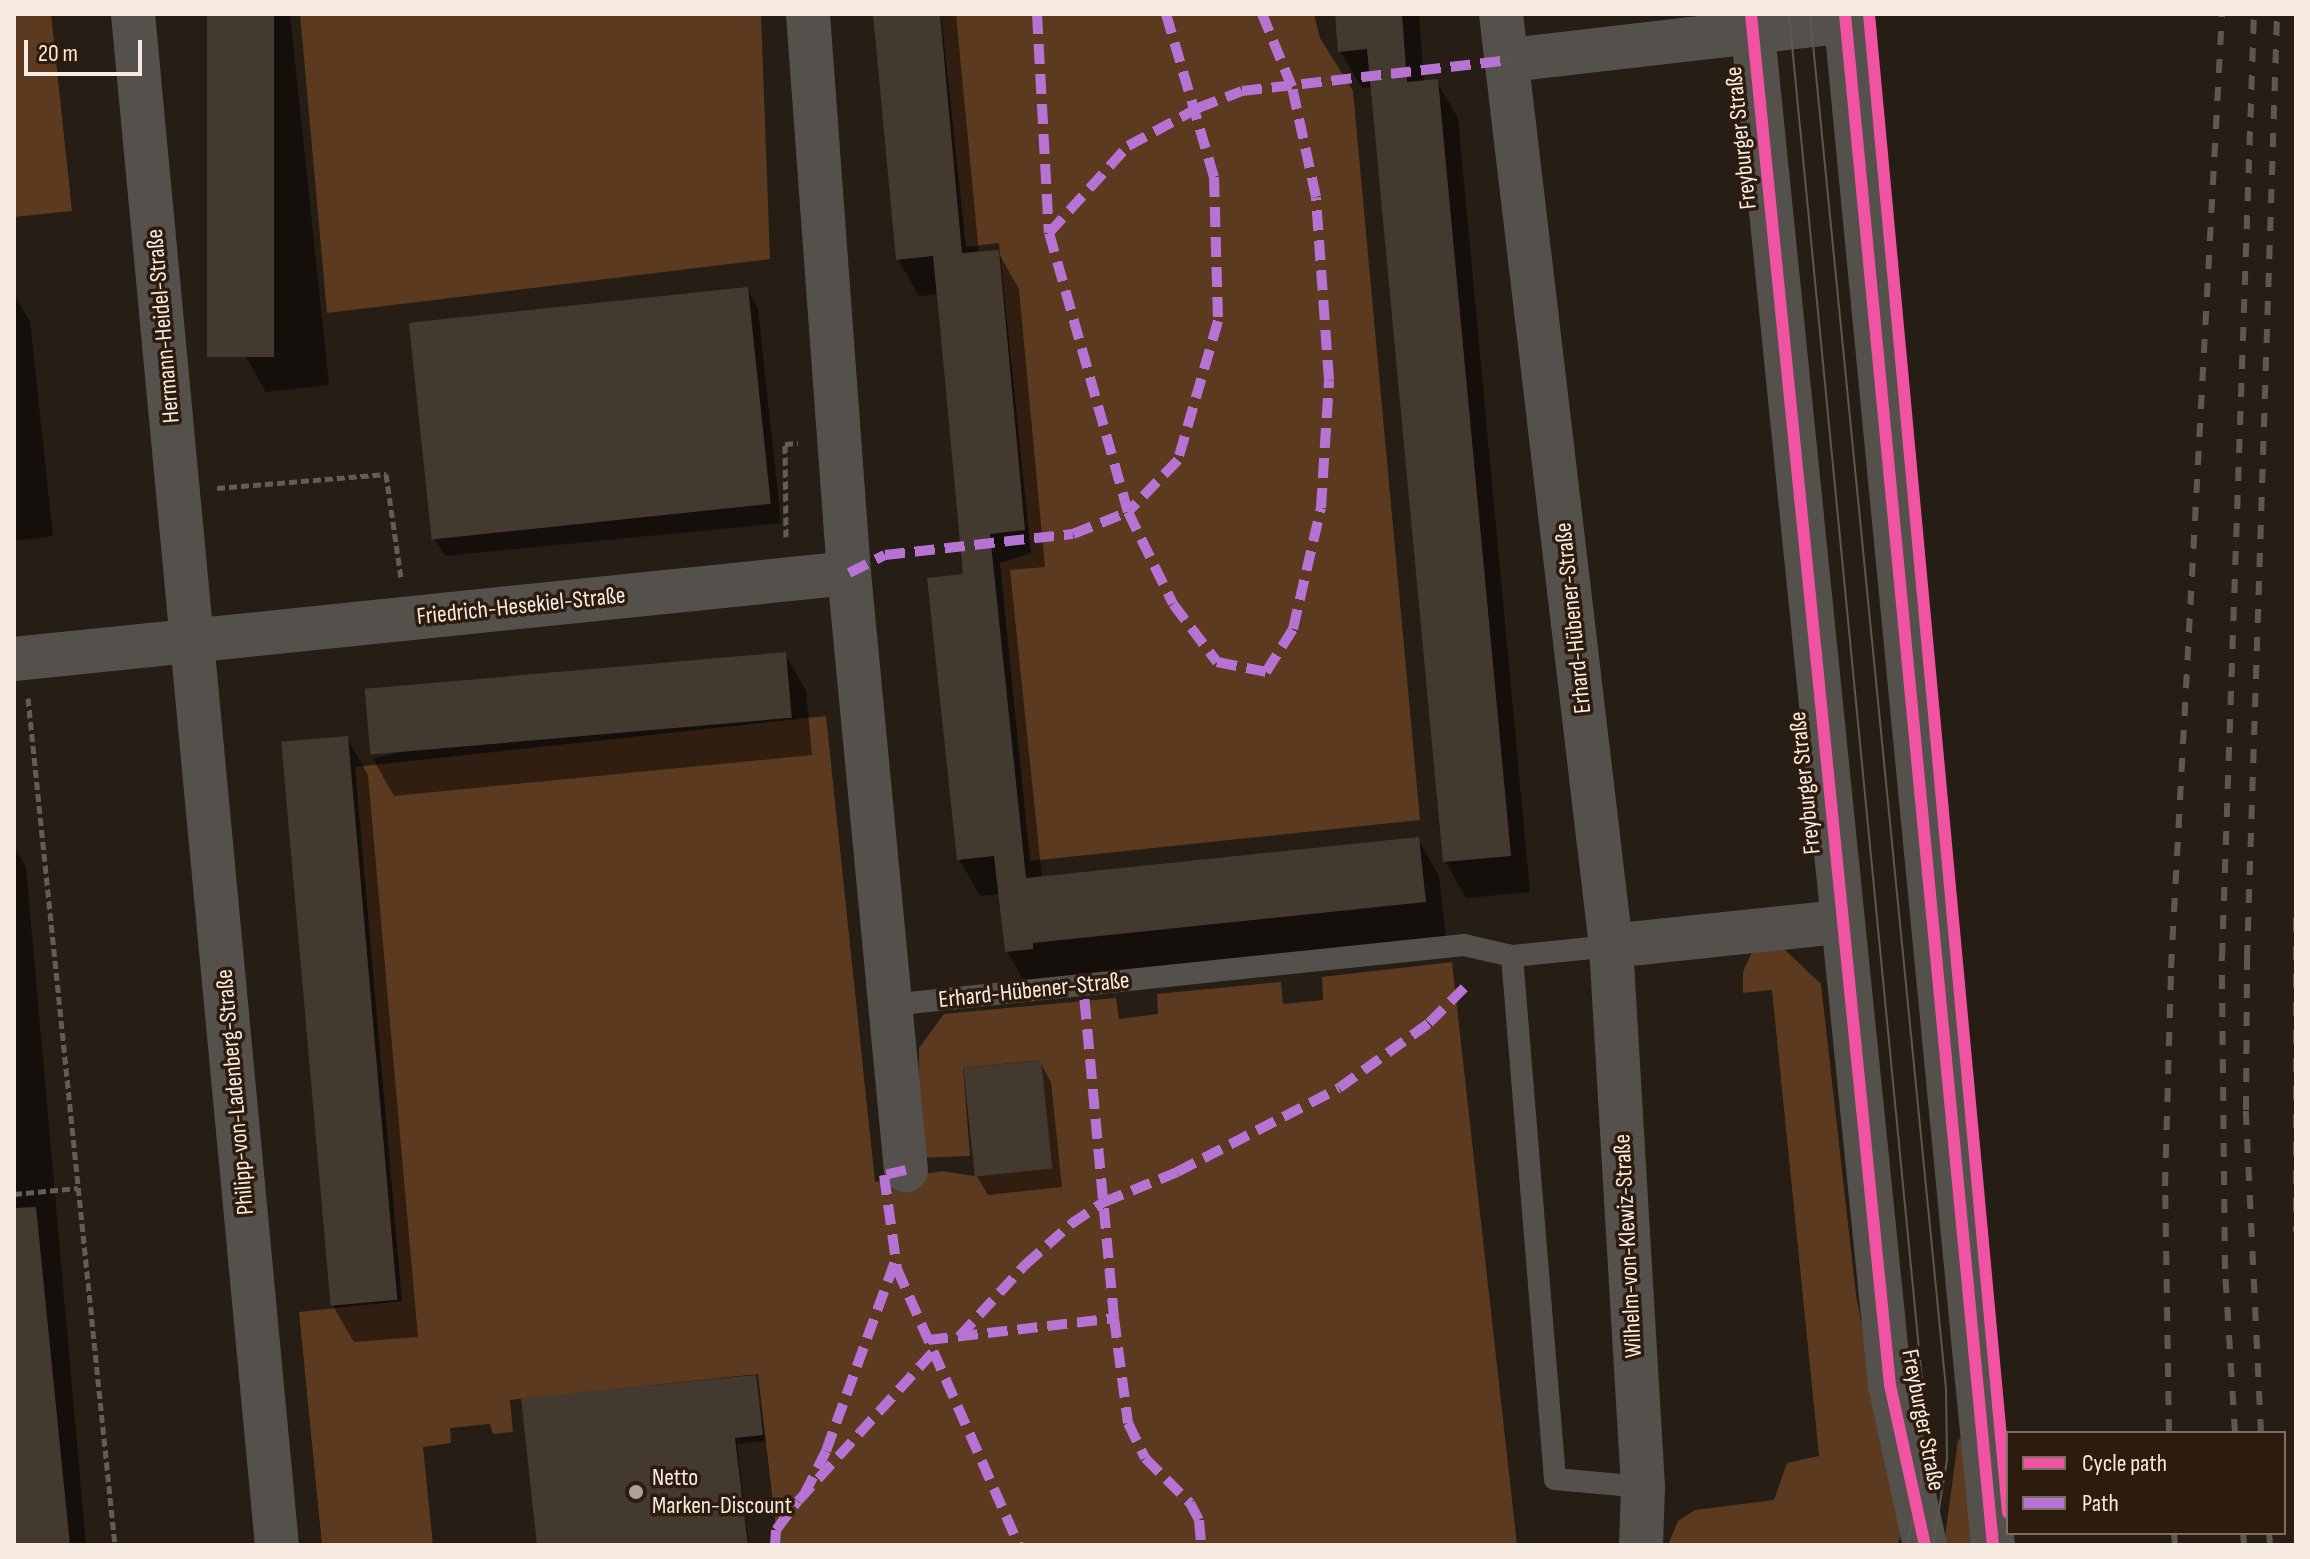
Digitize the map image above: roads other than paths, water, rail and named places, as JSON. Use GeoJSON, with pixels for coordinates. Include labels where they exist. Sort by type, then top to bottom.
{"type":"FeatureCollection","features":[{"type":"Feature","properties":{"kind":"street","name":"Hermann-Heidel-Straße"},"geometry":{"type":"LineString","coordinates":[[133,14],[193,639]]}},
{"type":"Feature","properties":{"kind":"street"},"geometry":{"type":"LineString","coordinates":[[808,14],[849,573],[906,1170]]}},
{"type":"Feature","properties":{"kind":"street","name":"Erhard-Hübener-Straße"},"geometry":{"type":"LineString","coordinates":[[1501,14],[1510,60],[1611,946]]}},
{"type":"Feature","properties":{"kind":"street"},"geometry":{"type":"LineString","coordinates":[[1510,60],[1752,23],[1846,17],[1993,1545]]}},
{"type":"Feature","properties":{"kind":"street","name":"Freyburger Straße"},"geometry":{"type":"LineString","coordinates":[[1752,23],[1840,922],[1890,1385],[1925,1545]]}},
{"type":"Feature","properties":{"kind":"street","name":"Friedrich-Hesekiel-Straße"},"geometry":{"type":"LineString","coordinates":[[19,659],[849,573]]}},
{"type":"Feature","properties":{"kind":"street","name":"Philipp-von-Ladenberg-Straße"},"geometry":{"type":"LineString","coordinates":[[193,639],[277,1545]]}},
{"type":"Feature","properties":{"kind":"street"},"geometry":{"type":"LineString","coordinates":[[1611,946],[1840,922]]}},
{"type":"Feature","properties":{"kind":"street","name":"Wilhelm-von-Klewiz-Straße"},"geometry":{"type":"LineString","coordinates":[[1611,946],[1643,1487],[1641,1545]]}},
{"type":"Feature","properties":{"kind":"lane","name":"Erhard-Hübener-Straße"},"geometry":{"type":"LineString","coordinates":[[890,1005],[1464,945],[1512,956],[1611,946]]}},
{"type":"Feature","properties":{"kind":"lane"},"geometry":{"type":"LineString","coordinates":[[1512,956],[1555,1479],[1643,1487]]}},
{"type":"Feature","properties":{"kind":"tram line"},"geometry":{"type":"LineString","coordinates":[[1789,14],[1924,1401],[1921,1483],[1907,1545]]}},
{"type":"Feature","properties":{"kind":"tram line"},"geometry":{"type":"LineString","coordinates":[[1810,14],[1946,1389],[1947,1460],[1933,1545]]}},
{"type":"Feature","properties":{"kind":"railway"},"geometry":{"type":"LineString","coordinates":[[2169,1431],[2165,1186],[2171,968],[2222,14]]}},
{"type":"Feature","properties":{"kind":"railway"},"geometry":{"type":"LineString","coordinates":[[2235,1431],[2225,1269],[2222,957],[2254,14]]}},
{"type":"Feature","properties":{"kind":"railway"},"geometry":{"type":"LineString","coordinates":[[2261,1431],[2246,1110],[2247,959],[2277,14]]}},
{"type":"Feature","properties":{"kind":"railway"},"geometry":{"type":"LineString","coordinates":[[2296,918],[2296,1232]]}},
{"type":"Feature","properties":{"kind":"railway"},"geometry":{"type":"LineString","coordinates":[[2174,1535],[2175,1545]]}},
{"type":"Feature","properties":{"kind":"railway"},"geometry":{"type":"LineString","coordinates":[[2243,1535],[2244,1545]]}},
{"type":"Feature","properties":{"kind":"railway"},"geometry":{"type":"LineString","coordinates":[[2269,1535],[2270,1545]]}},
{"type":"Feature","properties":{"kind":"place","name":"Netto Marken-Discount"},"geometry":{"type":"Point","coordinates":[636,1492]}}]}
